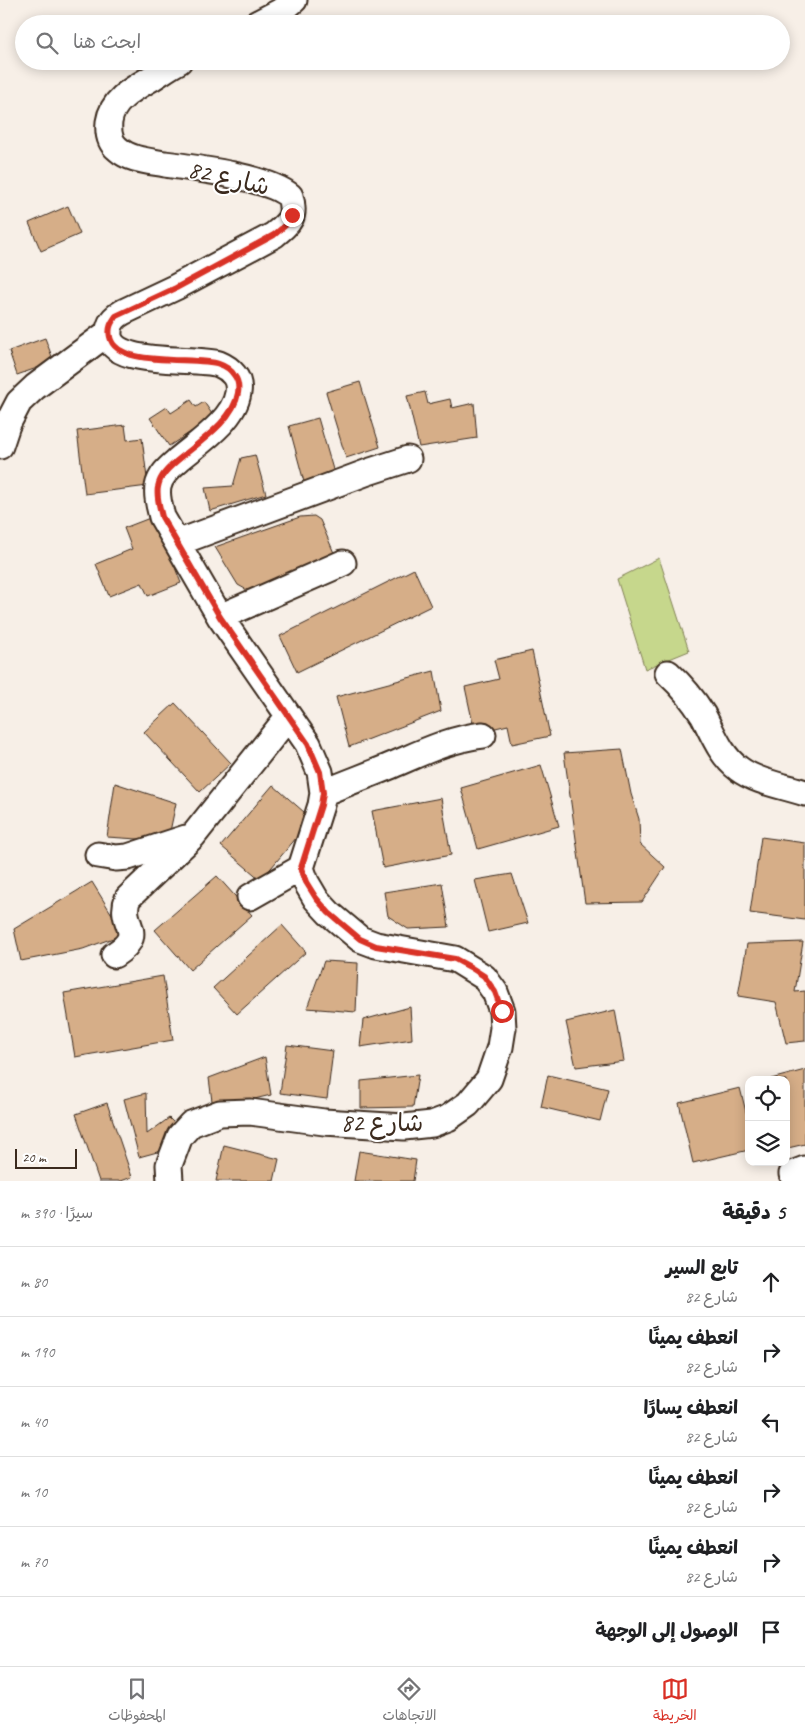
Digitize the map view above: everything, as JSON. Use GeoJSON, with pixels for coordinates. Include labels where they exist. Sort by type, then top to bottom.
{"type":"FeatureCollection","features":[{"type":"Feature","properties":{"kind":"street"},"geometry":{"type":"LineString","coordinates":[[273,15],[294,0]]}},
{"type":"Feature","properties":{"kind":"street","name":"شارع 82"},"geometry":{"type":"LineString","coordinates":[[109,332],[111,323],[116,316],[176,288],[274,235],[287,224],[292,215],[293,206],[290,196],[274,186],[207,171],[149,161],[130,156],[118,150],[111,142],[108,129],[110,115],[118,102],[132,90],[164,70]]}},
{"type":"Feature","properties":{"kind":"street"},"geometry":{"type":"LineString","coordinates":[[0,446],[7,425],[19,402],[34,387],[109,332],[110,340],[116,348],[124,352],[160,359],[218,364],[228,369],[235,376],[239,387],[237,399],[230,413],[165,471],[158,486],[162,517],[220,617],[308,744],[320,772],[323,793],[321,805],[301,868],[250,897]]}},
{"type":"Feature","properties":{"kind":"street"},"geometry":{"type":"LineString","coordinates":[[177,543],[408,459]]}},
{"type":"Feature","properties":{"kind":"street"},"geometry":{"type":"LineString","coordinates":[[220,617],[343,562]]}},
{"type":"Feature","properties":{"kind":"street"},"geometry":{"type":"LineString","coordinates":[[668,673],[694,701],[729,761],[740,770],[755,778],[805,793]]}},
{"type":"Feature","properties":{"kind":"street"},"geometry":{"type":"LineString","coordinates":[[114,955],[126,948],[132,938],[131,927],[125,913],[128,898],[193,836],[288,717]]}},
{"type":"Feature","properties":{"kind":"street"},"geometry":{"type":"LineString","coordinates":[[323,793],[435,746],[483,735]]}},
{"type":"Feature","properties":{"kind":"street"},"geometry":{"type":"LineString","coordinates":[[98,855],[116,858],[128,857],[193,836]]}},
{"type":"Feature","properties":{"kind":"street","name":"شارع 82"},"geometry":{"type":"LineString","coordinates":[[170,1181],[169,1165],[180,1136],[191,1124],[208,1117],[220,1114],[250,1112],[324,1122],[404,1127],[432,1124],[448,1118],[468,1104],[489,1079],[500,1047],[503,1028],[502,1011],[495,992],[484,976],[455,959],[376,946],[360,939],[329,913],[316,898],[306,882],[301,868]]}},
{"type":"Feature","properties":{"kind":"green space"},"geometry":{"type":"Polygon","coordinates":[[[659,558],[689,651],[645,669],[617,579],[659,558]]]}},
{"type":"Feature","properties":{"kind":"building"},"geometry":{"type":"Polygon","coordinates":[[[68,206],[80,234],[41,251],[29,223],[68,206]]]}},
{"type":"Feature","properties":{"kind":"building"},"geometry":{"type":"Polygon","coordinates":[[[45,338],[54,362],[17,375],[9,351],[45,338]]]}},
{"type":"Feature","properties":{"kind":"building"},"geometry":{"type":"Polygon","coordinates":[[[360,382],[380,447],[346,458],[326,392],[360,382]]]}},
{"type":"Feature","properties":{"kind":"building"},"geometry":{"type":"Polygon","coordinates":[[[425,392],[428,404],[450,399],[452,408],[474,403],[477,438],[419,447],[407,396],[425,392]]]}},
{"type":"Feature","properties":{"kind":"building"},"geometry":{"type":"Polygon","coordinates":[[[191,400],[196,407],[204,402],[214,417],[169,446],[150,418],[167,407],[171,413],[191,400]]]}},
{"type":"Feature","properties":{"kind":"building"},"geometry":{"type":"Polygon","coordinates":[[[318,418],[334,473],[304,482],[289,426],[318,418]]]}},
{"type":"Feature","properties":{"kind":"building"},"geometry":{"type":"Polygon","coordinates":[[[125,425],[127,440],[142,438],[148,486],[85,494],[77,431],[125,425]]]}},
{"type":"Feature","properties":{"kind":"building"},"geometry":{"type":"Polygon","coordinates":[[[255,455],[266,494],[210,511],[205,488],[233,486],[241,458],[255,455]]]}},
{"type":"Feature","properties":{"kind":"building"},"geometry":{"type":"Polygon","coordinates":[[[155,516],[181,583],[148,596],[142,583],[109,596],[96,564],[132,549],[124,528],[155,516]]]}},
{"type":"Feature","properties":{"kind":"building"},"geometry":{"type":"Polygon","coordinates":[[[314,516],[320,520],[337,560],[256,595],[238,585],[215,547],[300,517],[314,516]]]}},
{"type":"Feature","properties":{"kind":"building"},"geometry":{"type":"Polygon","coordinates":[[[414,569],[431,606],[297,672],[280,636],[414,569]]]}},
{"type":"Feature","properties":{"kind":"building"},"geometry":{"type":"Polygon","coordinates":[[[532,651],[550,736],[512,744],[508,725],[475,733],[465,687],[499,679],[494,660],[532,651]]]}},
{"type":"Feature","properties":{"kind":"building"},"geometry":{"type":"Polygon","coordinates":[[[434,671],[441,711],[349,747],[336,697],[434,671]]]}},
{"type":"Feature","properties":{"kind":"building"},"geometry":{"type":"Polygon","coordinates":[[[175,703],[231,763],[200,792],[144,732],[175,703]]]}},
{"type":"Feature","properties":{"kind":"building"},"geometry":{"type":"Polygon","coordinates":[[[622,749],[631,794],[639,819],[640,844],[665,867],[642,902],[585,903],[564,753],[622,749]]]}},
{"type":"Feature","properties":{"kind":"building"},"geometry":{"type":"Polygon","coordinates":[[[541,765],[559,826],[478,849],[461,788],[541,765]]]}},
{"type":"Feature","properties":{"kind":"building"},"geometry":{"type":"Polygon","coordinates":[[[115,783],[176,803],[168,841],[107,837],[115,783]]]}},
{"type":"Feature","properties":{"kind":"building"},"geometry":{"type":"Polygon","coordinates":[[[273,785],[312,819],[261,880],[221,846],[273,785]]]}},
{"type":"Feature","properties":{"kind":"building"},"geometry":{"type":"Polygon","coordinates":[[[441,798],[451,855],[383,868],[372,811],[441,798]]]}},
{"type":"Feature","properties":{"kind":"building"},"geometry":{"type":"Polygon","coordinates":[[[761,837],[805,843],[805,920],[750,913],[761,837]]]}},
{"type":"Feature","properties":{"kind":"building"},"geometry":{"type":"Polygon","coordinates":[[[512,874],[528,923],[488,932],[475,880],[512,874]]]}},
{"type":"Feature","properties":{"kind":"building"},"geometry":{"type":"Polygon","coordinates":[[[217,876],[252,915],[190,970],[155,930],[217,876]]]}},
{"type":"Feature","properties":{"kind":"building"},"geometry":{"type":"Polygon","coordinates":[[[92,882],[124,934],[83,949],[21,961],[14,929],[92,882]]]}},
{"type":"Feature","properties":{"kind":"building"},"geometry":{"type":"Polygon","coordinates":[[[442,883],[449,927],[408,929],[388,916],[384,892],[442,883]]]}},
{"type":"Feature","properties":{"kind":"building"},"geometry":{"type":"Polygon","coordinates":[[[282,925],[306,952],[237,1014],[213,988],[282,925]]]}},
{"type":"Feature","properties":{"kind":"building"},"geometry":{"type":"Polygon","coordinates":[[[803,942],[795,992],[805,991],[805,1041],[786,1043],[776,1002],[738,996],[747,944],[803,942]]]}},
{"type":"Feature","properties":{"kind":"building"},"geometry":{"type":"Polygon","coordinates":[[[324,961],[358,963],[356,1012],[307,1008],[324,961]]]}},
{"type":"Feature","properties":{"kind":"building"},"geometry":{"type":"Polygon","coordinates":[[[163,976],[173,1040],[75,1057],[64,993],[163,976]]]}},
{"type":"Feature","properties":{"kind":"building"},"geometry":{"type":"Polygon","coordinates":[[[410,1007],[412,1039],[360,1047],[363,1020],[410,1007]]]}},
{"type":"Feature","properties":{"kind":"building"},"geometry":{"type":"Polygon","coordinates":[[[615,1010],[624,1061],[576,1067],[566,1022],[615,1010]]]}},
{"type":"Feature","properties":{"kind":"building"},"geometry":{"type":"Polygon","coordinates":[[[287,1045],[333,1051],[327,1099],[280,1093],[287,1045]]]}},
{"type":"Feature","properties":{"kind":"building"},"geometry":{"type":"Polygon","coordinates":[[[265,1057],[271,1095],[213,1109],[209,1078],[265,1057]]]}},
{"type":"Feature","properties":{"kind":"building"},"geometry":{"type":"Polygon","coordinates":[[[805,1070],[805,1144],[790,1148],[790,1076],[782,1076],[805,1070]]]}},
{"type":"Feature","properties":{"kind":"building"},"geometry":{"type":"Polygon","coordinates":[[[418,1075],[413,1107],[361,1108],[361,1081],[418,1075]]]}},
{"type":"Feature","properties":{"kind":"building"},"geometry":{"type":"Polygon","coordinates":[[[548,1075],[608,1089],[600,1121],[541,1107],[548,1075]]]}},
{"type":"Feature","properties":{"kind":"building"},"geometry":{"type":"Polygon","coordinates":[[[740,1088],[745,1108],[745,1151],[693,1163],[679,1103],[740,1088]]]}},
{"type":"Feature","properties":{"kind":"building"},"geometry":{"type":"Polygon","coordinates":[[[146,1093],[147,1134],[169,1118],[176,1125],[161,1151],[139,1157],[124,1099],[146,1093]]]}},
{"type":"Feature","properties":{"kind":"building"},"geometry":{"type":"Polygon","coordinates":[[[107,1103],[132,1177],[121,1181],[99,1181],[76,1114],[107,1103]]]}},
{"type":"Feature","properties":{"kind":"building"},"geometry":{"type":"Polygon","coordinates":[[[224,1145],[279,1159],[274,1181],[216,1181],[224,1145]]]}},
{"type":"Feature","properties":{"kind":"building"},"geometry":{"type":"Polygon","coordinates":[[[359,1151],[416,1160],[413,1181],[354,1181],[359,1151]]]}},
{"type":"Feature","properties":{"kind":"route"},"geometry":{"type":"LineString","coordinates":[[292,215],[287,224],[274,235],[216,264],[176,288],[116,316],[111,323],[110,340],[116,348],[139,356],[218,364],[228,369],[235,376],[239,387],[237,399],[230,413],[165,471],[158,486],[159,504],[162,517],[220,617],[308,744],[320,772],[323,793],[321,805],[301,868],[306,882],[316,898],[329,913],[360,939],[376,946],[455,959],[484,976],[495,992],[502,1011]]}}]}
